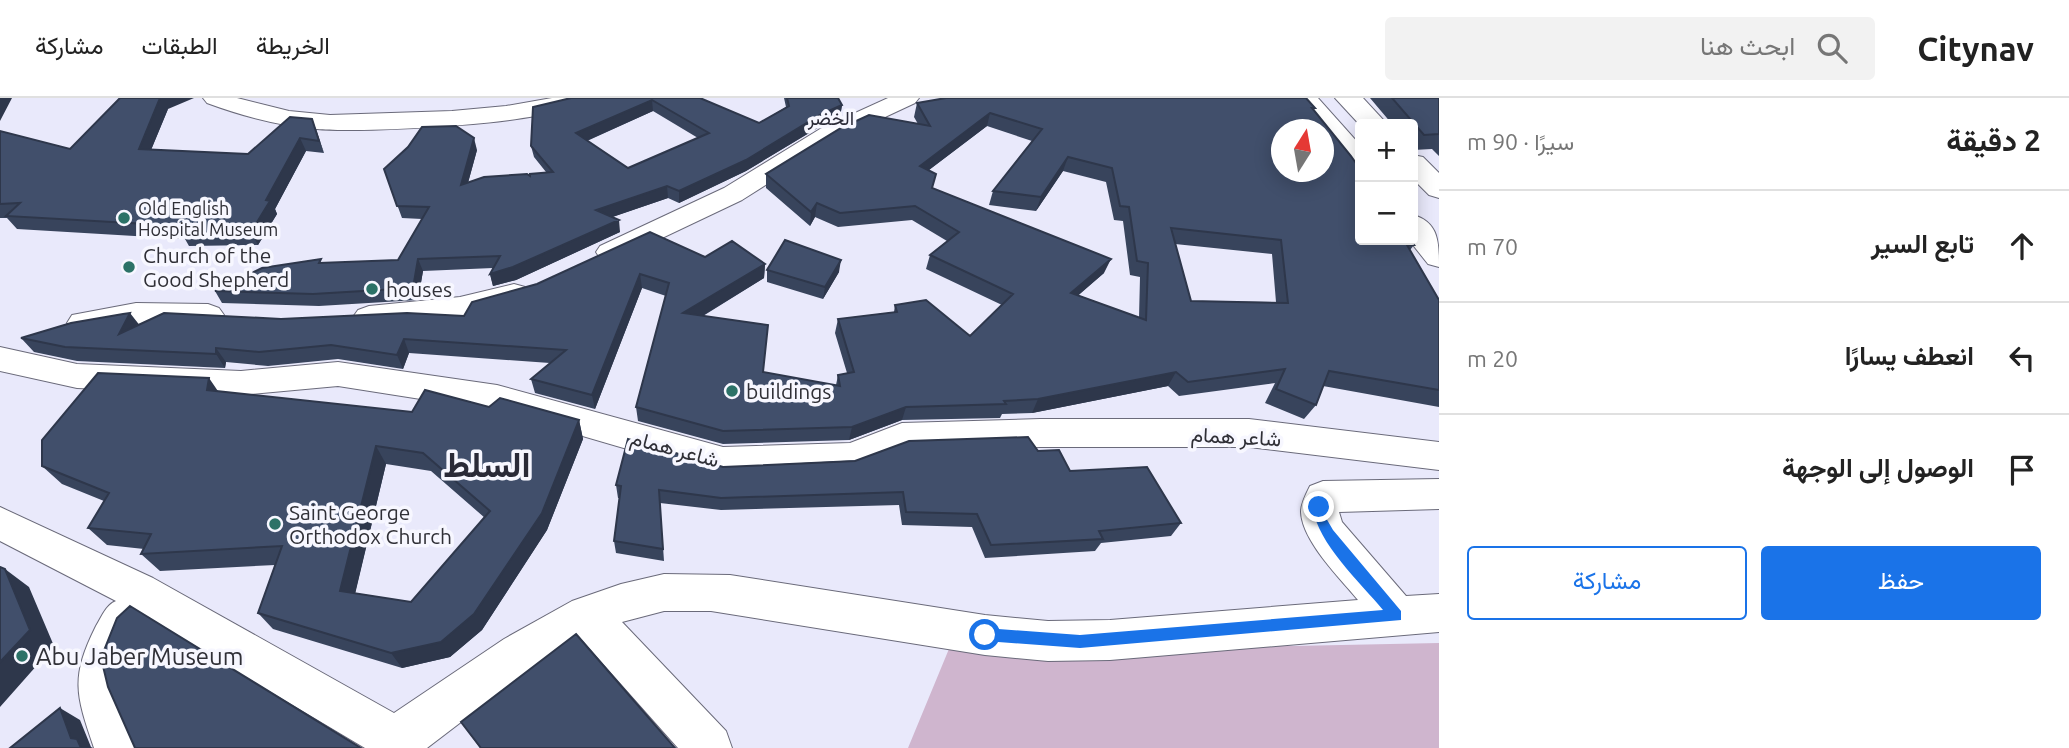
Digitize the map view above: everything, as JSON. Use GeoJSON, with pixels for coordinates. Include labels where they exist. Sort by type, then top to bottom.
{"type":"FeatureCollection","features":[{"type":"Feature","properties":{"kind":"main road"},"geometry":{"type":"LineString","coordinates":[[1304,98],[1355,156]]}},
{"type":"Feature","properties":{"kind":"main road"},"geometry":{"type":"LineString","coordinates":[[1348,98],[1369,119]]}},
{"type":"Feature","properties":{"kind":"main road"},"geometry":{"type":"LineString","coordinates":[[1418,168],[1439,190]]}},
{"type":"Feature","properties":{"kind":"main road"},"geometry":{"type":"LineString","coordinates":[[1418,230],[1439,257]]}},
{"type":"Feature","properties":{"kind":"street"},"geometry":{"type":"LineString","coordinates":[[215,98],[248,110],[315,122],[497,113],[542,107],[575,98]]}},
{"type":"Feature","properties":{"kind":"street"},"geometry":{"type":"LineString","coordinates":[[579,266],[733,194],[829,134],[865,106],[907,98]]}},
{"type":"Feature","properties":{"kind":"street"},"geometry":{"type":"LineString","coordinates":[[344,318],[472,306],[501,299],[541,284]]}},
{"type":"Feature","properties":{"kind":"street"},"geometry":{"type":"LineString","coordinates":[[0,349],[91,320],[136,314],[240,317]]}},
{"type":"Feature","properties":{"kind":"street","name":"شاعر همام"},"geometry":{"type":"LineString","coordinates":[[0,359],[77,376],[241,383],[338,374],[497,398],[723,462],[852,457],[902,437],[1040,433],[1249,433],[1439,456]]}},
{"type":"Feature","properties":{"kind":"street"},"geometry":{"type":"LineString","coordinates":[[1396,615],[1328,534],[1320,519],[1319,507],[1323,497],[1439,494]]}},
{"type":"Feature","properties":{"kind":"street"},"geometry":{"type":"LineString","coordinates":[[0,523],[138,592],[400,744],[495,671],[587,615],[622,601],[658,593],[694,590],[730,594],[985,635],[1080,642],[1439,613]]}},
{"type":"Feature","properties":{"kind":"street"},"geometry":{"type":"LineString","coordinates":[[117,748],[97,691],[100,666],[107,647],[138,592]]}},
{"type":"Feature","properties":{"kind":"street"},"geometry":{"type":"LineString","coordinates":[[587,615],[709,748]]}},
{"type":"Feature","properties":{"kind":"shaded area"},"geometry":{"type":"Polygon","coordinates":[[[1439,643],[1439,748],[908,748],[951,644],[1293,646],[1439,643]]]}},
{"type":"Feature","properties":{"kind":"building"},"geometry":{"type":"Polygon","coordinates":[[[120,98],[160,98],[139,149],[248,154],[290,117],[312,119],[319,141],[300,138],[266,200],[270,201],[251,232],[181,233],[182,226],[6,216],[20,203],[0,204],[0,131],[70,149],[120,98]]]}},
{"type":"Feature","properties":{"kind":"building"},"geometry":{"type":"Polygon","coordinates":[[[571,98],[700,98],[759,123],[789,106],[787,98],[838,98],[842,105],[820,115],[746,160],[679,191],[667,186],[596,210],[619,220],[513,267],[490,274],[500,256],[418,259],[413,288],[313,294],[215,291],[262,268],[321,259],[319,263],[398,260],[429,207],[397,206],[384,169],[408,147],[422,127],[456,126],[474,138],[461,185],[484,177],[530,176],[553,172],[531,146],[533,107],[571,98]],[[652,100],[576,133],[628,168],[709,133],[652,100]]]}},
{"type":"Feature","properties":{"kind":"building"},"geometry":{"type":"Polygon","coordinates":[[[946,98],[1306,98],[1321,119],[1271,119],[1271,182],[1334,182],[1334,135],[1351,156],[1355,162],[1355,245],[1407,245],[1439,300],[1439,390],[1329,371],[1316,405],[1276,389],[1285,369],[1188,382],[1176,372],[1038,399],[1004,401],[1006,404],[906,407],[852,427],[723,431],[636,407],[669,283],[640,274],[592,395],[531,379],[566,350],[404,339],[397,355],[331,345],[259,352],[216,348],[216,354],[65,347],[21,338],[71,323],[130,313],[119,334],[164,313],[281,319],[407,313],[464,316],[472,302],[537,284],[650,232],[705,257],[732,241],[765,264],[683,313],[768,325],[763,372],[840,386],[838,375],[854,372],[838,319],[897,312],[895,305],[926,300],[970,336],[1013,294],[930,255],[959,232],[915,206],[840,213],[817,203],[811,212],[766,174],[841,128],[869,115],[930,126],[917,103],[946,98]],[[990,113],[920,166],[936,174],[932,188],[1111,259],[1071,293],[1146,320],[1148,263],[1137,261],[1129,207],[1120,206],[1112,168],[1068,157],[1041,197],[993,191],[1042,129],[990,113]],[[1171,228],[1191,301],[1288,303],[1281,240],[1171,228]]]}},
{"type":"Feature","properties":{"kind":"building"},"geometry":{"type":"Polygon","coordinates":[[[1392,98],[1439,98],[1439,134],[1424,135],[1418,128],[1418,119],[1410,119],[1392,98]]]}},
{"type":"Feature","properties":{"kind":"building"},"geometry":{"type":"Polygon","coordinates":[[[785,240],[841,260],[825,287],[767,270],[785,240]]]}},
{"type":"Feature","properties":{"kind":"building"},"geometry":{"type":"Polygon","coordinates":[[[98,373],[209,378],[207,390],[412,412],[425,390],[489,407],[500,398],[579,420],[542,513],[474,614],[441,642],[391,653],[258,613],[282,546],[141,554],[151,534],[88,528],[109,493],[42,466],[42,440],[98,373]],[[376,446],[340,591],[411,602],[490,511],[423,453],[376,446]]]}},
{"type":"Feature","properties":{"kind":"building"},"geometry":{"type":"Polygon","coordinates":[[[1028,437],[1038,451],[1059,450],[1070,471],[1147,467],[1181,523],[1099,531],[1103,539],[991,545],[977,514],[906,512],[903,492],[721,498],[659,490],[663,549],[614,541],[621,486],[616,485],[628,439],[723,467],[855,461],[909,441],[1028,437]]]}},
{"type":"Feature","properties":{"kind":"building"},"geometry":{"type":"Polygon","coordinates":[[[0,567],[5,569],[30,630],[0,662],[0,567]]]}},
{"type":"Feature","properties":{"kind":"building"},"geometry":{"type":"Polygon","coordinates":[[[130,606],[361,748],[135,748],[108,687],[102,662],[117,618],[130,606]]]}},
{"type":"Feature","properties":{"kind":"building"},"geometry":{"type":"Polygon","coordinates":[[[576,634],[675,748],[481,748],[461,722],[576,634]]]}},
{"type":"Feature","properties":{"kind":"building"},"geometry":{"type":"Polygon","coordinates":[[[60,708],[71,738],[77,739],[81,748],[10,748],[60,708]]]}},
{"type":"Feature","properties":{"kind":"place","name":"Old English Hospital Museum"},"geometry":{"type":"Point","coordinates":[124,218]}},
{"type":"Feature","properties":{"kind":"place","name":"Church of the Good Shepherd"},"geometry":{"type":"Point","coordinates":[129,267]}},
{"type":"Feature","properties":{"kind":"place","name":"houses"},"geometry":{"type":"Point","coordinates":[372,289]}},
{"type":"Feature","properties":{"kind":"place","name":"buildings"},"geometry":{"type":"Point","coordinates":[732,391]}},
{"type":"Feature","properties":{"kind":"place","name":"Saint George Orthodox Church"},"geometry":{"type":"Point","coordinates":[275,524]}},
{"type":"Feature","properties":{"kind":"place","name":"Abu Jaber Museum"},"geometry":{"type":"Point","coordinates":[22,656]}},
{"type":"Feature","properties":{"kind":"district","name":"الخضر"},"geometry":{"type":"Point","coordinates":[831,118]}},
{"type":"Feature","properties":{"kind":"district","name":"السلط"},"geometry":{"type":"Point","coordinates":[487,464]}},
{"type":"Feature","properties":{"kind":"route"},"geometry":{"type":"LineString","coordinates":[[985,635],[1080,642],[1396,615],[1328,534],[1320,519],[1319,507]]}}]}
